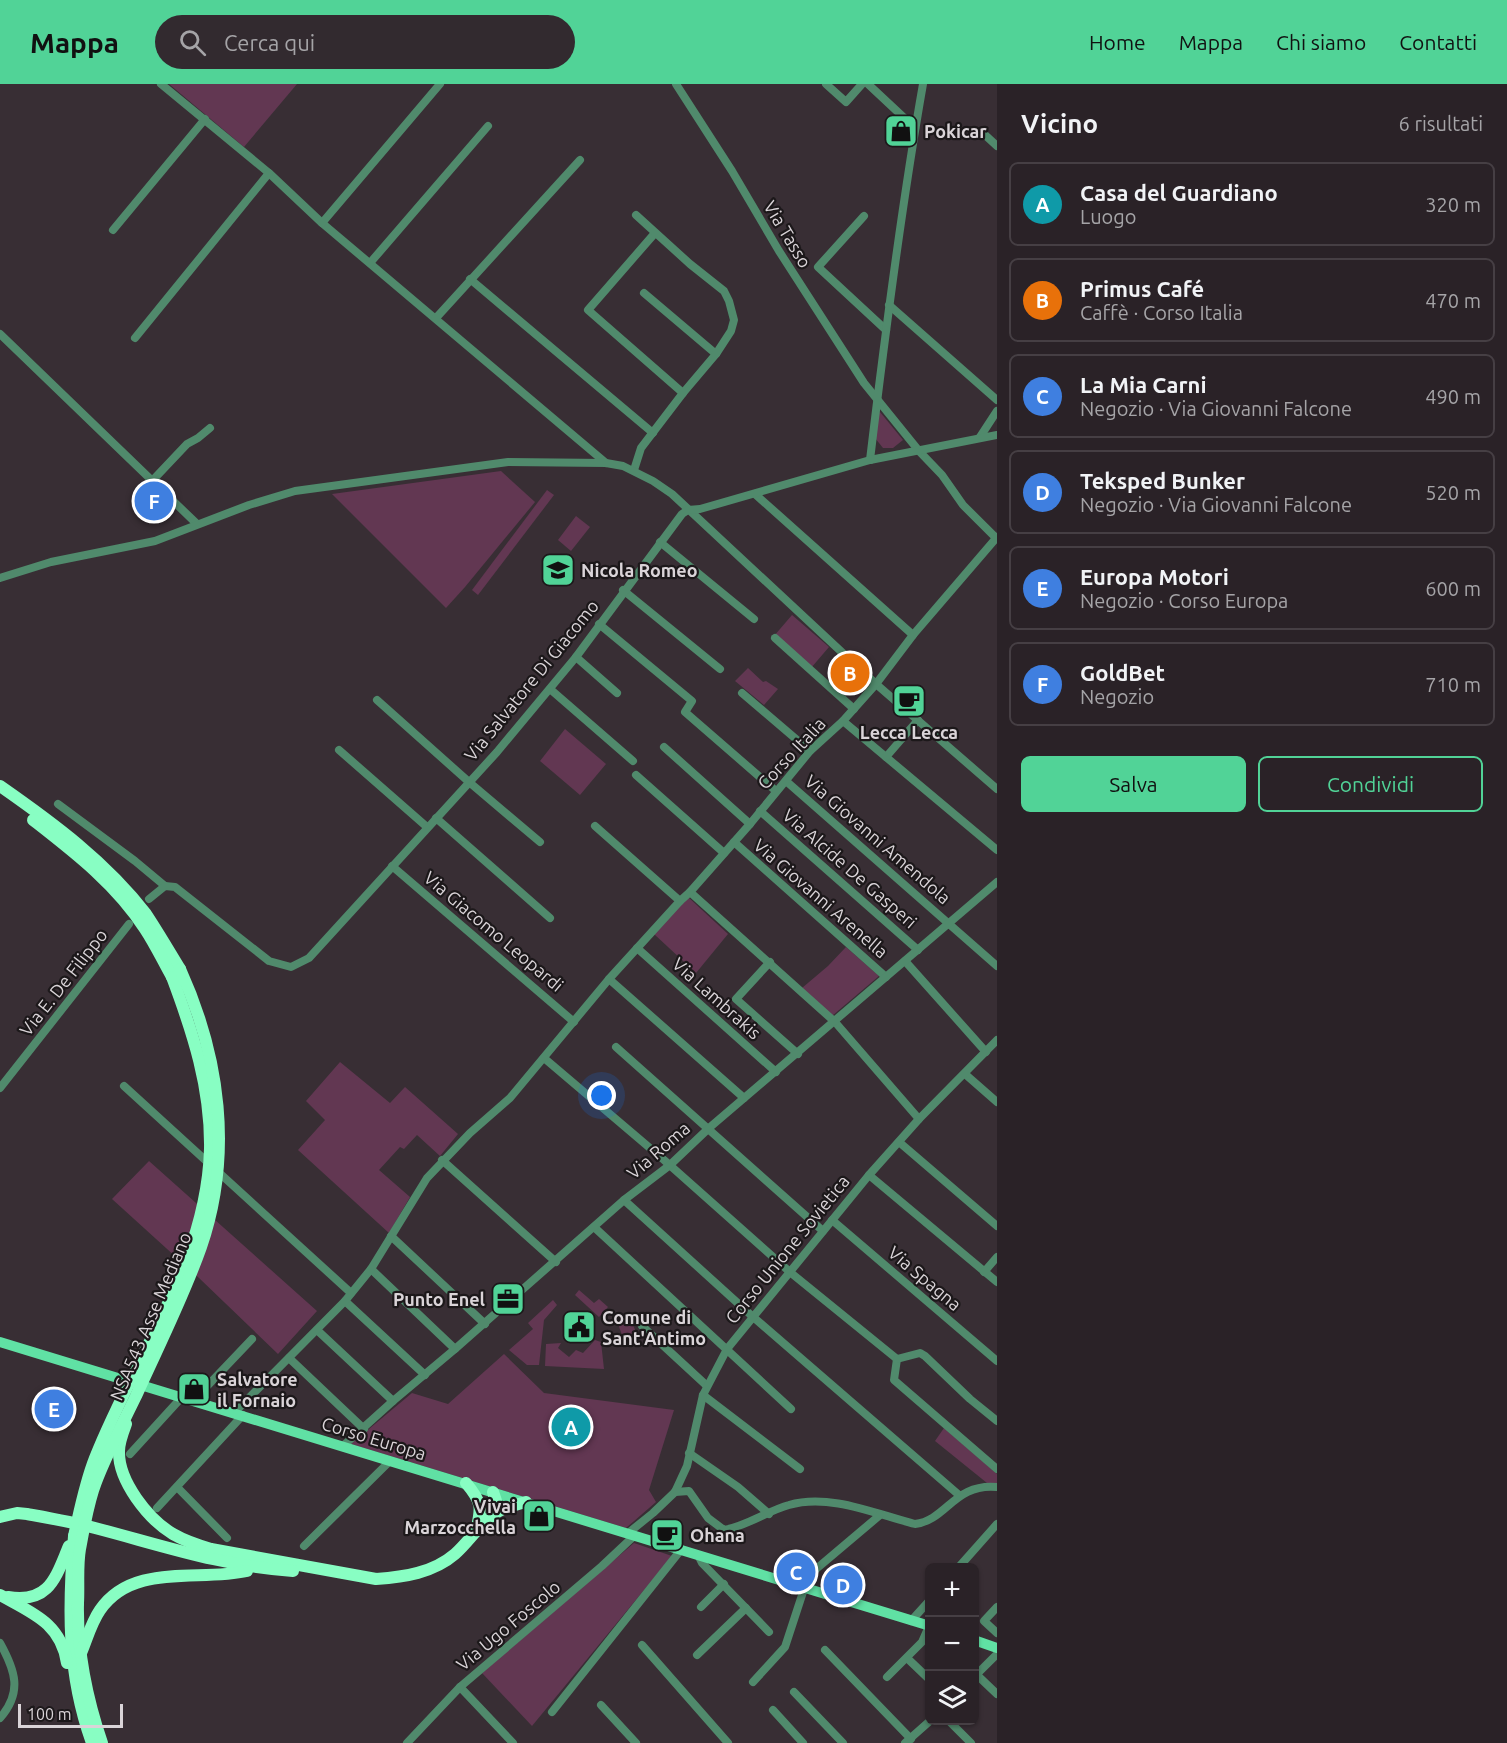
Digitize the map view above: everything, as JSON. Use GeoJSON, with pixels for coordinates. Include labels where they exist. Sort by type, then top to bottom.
{"type":"FeatureCollection","features":[{"type":"Feature","properties":{"kind":"highway"},"geometry":{"type":"LineString","coordinates":[[0,786],[85,849],[124,888],[146,915],[176,973]]}},
{"type":"Feature","properties":{"kind":"highway"},"geometry":{"type":"LineString","coordinates":[[0,797],[26,814],[100,875],[120,896],[176,973]]}},
{"type":"Feature","properties":{"kind":"highway","name":"NSA543 Asse Mediano"},"geometry":{"type":"LineString","coordinates":[[74,1603],[79,1551],[95,1485],[180,1299],[202,1245],[218,1168],[220,1132],[212,1060],[202,1023],[176,973]]}},
{"type":"Feature","properties":{"kind":"highway","name":"NSA543 Asse Mediano"},"geometry":{"type":"LineString","coordinates":[[74,1603],[74,1536],[84,1491],[95,1458],[169,1301],[194,1242],[203,1204],[210,1152],[207,1103],[202,1070],[176,973]]}},
{"type":"Feature","properties":{"kind":"highway"},"geometry":{"type":"LineString","coordinates":[[130,1408],[118,1450],[124,1476],[139,1502],[170,1532],[187,1542],[211,1549],[376,1579],[418,1574],[453,1555],[494,1514],[526,1502]]}},
{"type":"Feature","properties":{"kind":"highway"},"geometry":{"type":"LineString","coordinates":[[466,1484],[475,1494],[482,1508]]}},
{"type":"Feature","properties":{"kind":"highway"},"geometry":{"type":"LineString","coordinates":[[476,1532],[482,1508],[493,1492]]}},
{"type":"Feature","properties":{"kind":"highway"},"geometry":{"type":"LineString","coordinates":[[493,1492],[496,1501],[494,1514]]}},
{"type":"Feature","properties":{"kind":"highway"},"geometry":{"type":"LineString","coordinates":[[0,1517],[17,1513],[74,1523],[198,1557],[260,1568],[342,1574]]}},
{"type":"Feature","properties":{"kind":"highway"},"geometry":{"type":"LineString","coordinates":[[0,1595],[14,1598],[28,1597],[45,1590],[55,1580],[74,1536]]}},
{"type":"Feature","properties":{"kind":"highway"},"geometry":{"type":"LineString","coordinates":[[81,1653],[100,1610],[117,1592],[133,1584],[151,1579],[260,1568]]}},
{"type":"Feature","properties":{"kind":"highway"},"geometry":{"type":"LineString","coordinates":[[0,1595],[44,1621],[56,1632],[66,1657],[72,1690],[81,1705]]}},
{"type":"Feature","properties":{"kind":"highway"},"geometry":{"type":"LineString","coordinates":[[74,1603],[95,1724],[102,1743]]}},
{"type":"Feature","properties":{"kind":"highway"},"geometry":{"type":"LineString","coordinates":[[74,1603],[74,1664],[81,1705],[92,1743]]}},
{"type":"Feature","properties":{"kind":"main road","name":"Corso Europa"},"geometry":{"type":"LineString","coordinates":[[0,1342],[925,1625]]}},
{"type":"Feature","properties":{"kind":"main road"},"geometry":{"type":"LineString","coordinates":[[979,1642],[997,1648]]}},
{"type":"Feature","properties":{"kind":"street"},"geometry":{"type":"LineString","coordinates":[[161,84],[269,173],[322,223],[606,463]]}},
{"type":"Feature","properties":{"kind":"street"},"geometry":{"type":"LineString","coordinates":[[322,223],[440,84]]}},
{"type":"Feature","properties":{"kind":"street","name":"Via Tasso"},"geometry":{"type":"LineString","coordinates":[[676,84],[826,326],[864,383],[919,451],[942,475],[963,504],[997,538]]}},
{"type":"Feature","properties":{"kind":"street"},"geometry":{"type":"LineString","coordinates":[[826,84],[846,102],[862,84]]}},
{"type":"Feature","properties":{"kind":"street"},"geometry":{"type":"LineString","coordinates":[[868,84],[915,128]]}},
{"type":"Feature","properties":{"kind":"street"},"geometry":{"type":"LineString","coordinates":[[870,460],[885,330],[923,84]]}},
{"type":"Feature","properties":{"kind":"street"},"geometry":{"type":"LineString","coordinates":[[113,230],[205,119]]}},
{"type":"Feature","properties":{"kind":"street"},"geometry":{"type":"LineString","coordinates":[[370,263],[488,126]]}},
{"type":"Feature","properties":{"kind":"street"},"geometry":{"type":"LineString","coordinates":[[984,134],[997,146]]}},
{"type":"Feature","properties":{"kind":"street"},"geometry":{"type":"LineString","coordinates":[[436,318],[580,160]]}},
{"type":"Feature","properties":{"kind":"street"},"geometry":{"type":"LineString","coordinates":[[135,338],[269,173]]}},
{"type":"Feature","properties":{"kind":"street"},"geometry":{"type":"LineString","coordinates":[[634,470],[641,448],[716,354],[731,331],[734,320],[724,291],[636,215]]}},
{"type":"Feature","properties":{"kind":"street"},"geometry":{"type":"LineString","coordinates":[[864,216],[819,267],[885,330]]}},
{"type":"Feature","properties":{"kind":"street"},"geometry":{"type":"LineString","coordinates":[[655,233],[588,310],[683,393]]}},
{"type":"Feature","properties":{"kind":"street"},"geometry":{"type":"LineString","coordinates":[[470,279],[653,433]]}},
{"type":"Feature","properties":{"kind":"street"},"geometry":{"type":"LineString","coordinates":[[644,293],[716,354]]}},
{"type":"Feature","properties":{"kind":"street"},"geometry":{"type":"LineString","coordinates":[[889,305],[997,400]]}},
{"type":"Feature","properties":{"kind":"street"},"geometry":{"type":"LineString","coordinates":[[0,334],[197,524]]}},
{"type":"Feature","properties":{"kind":"street"},"geometry":{"type":"LineString","coordinates":[[980,437],[997,411]]}},
{"type":"Feature","properties":{"kind":"street"},"geometry":{"type":"LineString","coordinates":[[152,481],[187,444],[210,428]]}},
{"type":"Feature","properties":{"kind":"street"},"geometry":{"type":"LineString","coordinates":[[688,510],[700,509],[755,494],[870,460],[997,435]]}},
{"type":"Feature","properties":{"kind":"street"},"geometry":{"type":"LineString","coordinates":[[0,578],[51,562],[155,542],[249,505],[306,490],[508,462],[606,463],[634,470],[663,487],[876,684],[997,789]]}},
{"type":"Feature","properties":{"kind":"street"},"geometry":{"type":"LineString","coordinates":[[755,494],[913,635]]}},
{"type":"Feature","properties":{"kind":"street","name":"Via Salvatore Di Giacomo"},"geometry":{"type":"LineString","coordinates":[[58,804],[165,886],[175,887],[269,961],[291,967],[309,958],[469,783],[576,657],[660,542],[682,514],[688,510]]}},
{"type":"Feature","properties":{"kind":"street","name":"Corso Italia"},"geometry":{"type":"LineString","coordinates":[[157,1508],[238,1414],[345,1301],[371,1269],[427,1178],[442,1160],[510,1098],[609,979],[750,824],[810,751],[843,722],[876,684],[913,635],[997,538]]}},
{"type":"Feature","properties":{"kind":"street"},"geometry":{"type":"LineString","coordinates":[[660,542],[754,619]]}},
{"type":"Feature","properties":{"kind":"street"},"geometry":{"type":"LineString","coordinates":[[623,591],[720,669]]}},
{"type":"Feature","properties":{"kind":"street"},"geometry":{"type":"LineString","coordinates":[[599,624],[692,701],[685,712],[776,791]]}},
{"type":"Feature","properties":{"kind":"street"},"geometry":{"type":"LineString","coordinates":[[775,638],[854,709]]}},
{"type":"Feature","properties":{"kind":"street"},"geometry":{"type":"LineString","coordinates":[[576,657],[617,693]]}},
{"type":"Feature","properties":{"kind":"street"},"geometry":{"type":"LineString","coordinates":[[550,689],[633,760]]}},
{"type":"Feature","properties":{"kind":"street"},"geometry":{"type":"LineString","coordinates":[[742,693],[810,751]]}},
{"type":"Feature","properties":{"kind":"street"},"geometry":{"type":"LineString","coordinates":[[376,700],[469,783],[540,842]]}},
{"type":"Feature","properties":{"kind":"street"},"geometry":{"type":"LineString","coordinates":[[886,757],[918,720]]}},
{"type":"Feature","properties":{"kind":"street"},"geometry":{"type":"LineString","coordinates":[[843,722],[997,850]]}},
{"type":"Feature","properties":{"kind":"street"},"geometry":{"type":"LineString","coordinates":[[664,747],[750,824]]}},
{"type":"Feature","properties":{"kind":"street"},"geometry":{"type":"LineString","coordinates":[[339,750],[427,827]]}},
{"type":"Feature","properties":{"kind":"street"},"geometry":{"type":"LineString","coordinates":[[636,775],[724,853]]}},
{"type":"Feature","properties":{"kind":"street","name":"Via Giovanni Amendola"},"geometry":{"type":"LineString","coordinates":[[786,781],[997,966]]}},
{"type":"Feature","properties":{"kind":"street","name":"Via Alcide De Gasperi"},"geometry":{"type":"LineString","coordinates":[[760,811],[918,950]]}},
{"type":"Feature","properties":{"kind":"street"},"geometry":{"type":"LineString","coordinates":[[436,818],[550,918]]}},
{"type":"Feature","properties":{"kind":"street"},"geometry":{"type":"LineString","coordinates":[[595,826],[680,901]]}},
{"type":"Feature","properties":{"kind":"street","name":"Via Giovanni Arenella"},"geometry":{"type":"LineString","coordinates":[[734,842],[886,977]]}},
{"type":"Feature","properties":{"kind":"street","name":"Via Giacomo Leopardi"},"geometry":{"type":"LineString","coordinates":[[392,866],[574,1022]]}},
{"type":"Feature","properties":{"kind":"street","name":"Via Roma"},"geometry":{"type":"LineString","coordinates":[[343,1446],[556,1262],[624,1200],[670,1165],[709,1128],[997,882]]}},
{"type":"Feature","properties":{"kind":"street"},"geometry":{"type":"LineString","coordinates":[[149,899],[165,886]]}},
{"type":"Feature","properties":{"kind":"street"},"geometry":{"type":"LineString","coordinates":[[690,892],[835,1022],[920,1119]]}},
{"type":"Feature","properties":{"kind":"street","name":"Via E. De Filippo"},"geometry":{"type":"LineString","coordinates":[[0,1088],[129,924]]}},
{"type":"Feature","properties":{"kind":"street","name":"Via Lambrakis"},"geometry":{"type":"LineString","coordinates":[[637,948],[776,1072]]}},
{"type":"Feature","properties":{"kind":"street"},"geometry":{"type":"LineString","coordinates":[[905,961],[986,1052]]}},
{"type":"Feature","properties":{"kind":"street"},"geometry":{"type":"LineString","coordinates":[[770,962],[736,999],[798,1054]]}},
{"type":"Feature","properties":{"kind":"street"},"geometry":{"type":"LineString","coordinates":[[609,979],[744,1098]]}},
{"type":"Feature","properties":{"kind":"street","name":"Corso Unione Sovietica"},"geometry":{"type":"LineString","coordinates":[[631,1535],[675,1492],[687,1466],[706,1385],[727,1349],[898,1142],[997,1040]]}},
{"type":"Feature","properties":{"kind":"street"},"geometry":{"type":"LineString","coordinates":[[616,1047],[823,1231]]}},
{"type":"Feature","properties":{"kind":"street"},"geometry":{"type":"LineString","coordinates":[[544,1058],[670,1165],[791,1273],[897,1359]]}},
{"type":"Feature","properties":{"kind":"street"},"geometry":{"type":"LineString","coordinates":[[964,1074],[997,1102]]}},
{"type":"Feature","properties":{"kind":"street"},"geometry":{"type":"LineString","coordinates":[[124,1086],[351,1293]]}},
{"type":"Feature","properties":{"kind":"street"},"geometry":{"type":"LineString","coordinates":[[898,1142],[997,1226]]}},
{"type":"Feature","properties":{"kind":"street"},"geometry":{"type":"LineString","coordinates":[[442,1160],[556,1262]]}},
{"type":"Feature","properties":{"kind":"street"},"geometry":{"type":"LineString","coordinates":[[869,1176],[997,1282]]}},
{"type":"Feature","properties":{"kind":"street"},"geometry":{"type":"LineString","coordinates":[[624,1200],[752,1316],[959,1496]]}},
{"type":"Feature","properties":{"kind":"street","name":"Via Spagna"},"geometry":{"type":"LineString","coordinates":[[832,1220],[997,1360]]}},
{"type":"Feature","properties":{"kind":"street"},"geometry":{"type":"LineString","coordinates":[[594,1227],[791,1409]]}},
{"type":"Feature","properties":{"kind":"street"},"geometry":{"type":"LineString","coordinates":[[391,1236],[485,1324]]}},
{"type":"Feature","properties":{"kind":"street"},"geometry":{"type":"LineString","coordinates":[[984,1272],[997,1257]]}},
{"type":"Feature","properties":{"kind":"street"},"geometry":{"type":"LineString","coordinates":[[371,1269],[455,1349]]}},
{"type":"Feature","properties":{"kind":"street"},"geometry":{"type":"LineString","coordinates":[[345,1301],[425,1375]]}},
{"type":"Feature","properties":{"kind":"street"},"geometry":{"type":"LineString","coordinates":[[642,1326],[706,1385]]}},
{"type":"Feature","properties":{"kind":"street"},"geometry":{"type":"LineString","coordinates":[[317,1330],[393,1401]]}},
{"type":"Feature","properties":{"kind":"street"},"geometry":{"type":"LineString","coordinates":[[193,1401],[252,1339]]}},
{"type":"Feature","properties":{"kind":"street"},"geometry":{"type":"LineString","coordinates":[[897,1359],[920,1353],[925,1356],[997,1421]]}},
{"type":"Feature","properties":{"kind":"street"},"geometry":{"type":"LineString","coordinates":[[289,1358],[364,1429]]}},
{"type":"Feature","properties":{"kind":"street"},"geometry":{"type":"LineString","coordinates":[[897,1359],[894,1380],[997,1469]]}},
{"type":"Feature","properties":{"kind":"street"},"geometry":{"type":"LineString","coordinates":[[703,1395],[800,1469]]}},
{"type":"Feature","properties":{"kind":"street"},"geometry":{"type":"LineString","coordinates":[[130,1454],[182,1397]]}},
{"type":"Feature","properties":{"kind":"street"},"geometry":{"type":"LineString","coordinates":[[689,1453],[738,1487],[769,1514]]}},
{"type":"Feature","properties":{"kind":"street"},"geometry":{"type":"LineString","coordinates":[[304,1546],[390,1461]]}},
{"type":"Feature","properties":{"kind":"street"},"geometry":{"type":"LineString","coordinates":[[675,1492],[689,1491],[708,1518],[724,1530],[735,1528],[786,1506],[805,1501],[825,1501],[915,1524],[926,1523],[959,1496],[976,1487],[997,1486]]}},
{"type":"Feature","properties":{"kind":"street"},"geometry":{"type":"LineString","coordinates":[[177,1487],[227,1538]]}},
{"type":"Feature","properties":{"kind":"street"},"geometry":{"type":"LineString","coordinates":[[753,1682],[785,1647],[800,1587],[880,1515]]}},
{"type":"Feature","properties":{"kind":"street"},"geometry":{"type":"LineString","coordinates":[[962,1563],[997,1524]]}},
{"type":"Feature","properties":{"kind":"street","name":"Via Ugo Foscolo"},"geometry":{"type":"LineString","coordinates":[[407,1743],[460,1687],[602,1566],[631,1535]]}},
{"type":"Feature","properties":{"kind":"street"},"geometry":{"type":"LineString","coordinates":[[552,1712],[680,1551]]}},
{"type":"Feature","properties":{"kind":"street"},"geometry":{"type":"LineString","coordinates":[[699,1557],[701,1562],[769,1632]]}},
{"type":"Feature","properties":{"kind":"street"},"geometry":{"type":"LineString","coordinates":[[701,1607],[724,1584]]}},
{"type":"Feature","properties":{"kind":"street"},"geometry":{"type":"LineString","coordinates":[[911,1621],[925,1606]]}},
{"type":"Feature","properties":{"kind":"street"},"geometry":{"type":"LineString","coordinates":[[997,1607],[984,1621],[997,1633]]}},
{"type":"Feature","properties":{"kind":"street"},"geometry":{"type":"LineString","coordinates":[[697,1655],[746,1608]]}},
{"type":"Feature","properties":{"kind":"street"},"geometry":{"type":"LineString","coordinates":[[887,1677],[925,1637]]}},
{"type":"Feature","properties":{"kind":"street"},"geometry":{"type":"LineString","coordinates":[[0,1642],[12,1670],[15,1690],[11,1704],[0,1718]]}},
{"type":"Feature","properties":{"kind":"street"},"geometry":{"type":"LineString","coordinates":[[642,1645],[728,1743]]}},
{"type":"Feature","properties":{"kind":"street"},"geometry":{"type":"LineString","coordinates":[[825,1650],[908,1741],[926,1725]]}},
{"type":"Feature","properties":{"kind":"street"},"geometry":{"type":"LineString","coordinates":[[979,1673],[997,1654]]}},
{"type":"Feature","properties":{"kind":"street"},"geometry":{"type":"LineString","coordinates":[[907,1658],[925,1675]]}},
{"type":"Feature","properties":{"kind":"street"},"geometry":{"type":"LineString","coordinates":[[979,1679],[997,1694]]}},
{"type":"Feature","properties":{"kind":"street"},"geometry":{"type":"LineString","coordinates":[[460,1687],[513,1743]]}},
{"type":"Feature","properties":{"kind":"street"},"geometry":{"type":"LineString","coordinates":[[794,1692],[843,1743]]}},
{"type":"Feature","properties":{"kind":"street"},"geometry":{"type":"LineString","coordinates":[[601,1705],[636,1743]]}},
{"type":"Feature","properties":{"kind":"street"},"geometry":{"type":"LineString","coordinates":[[773,1710],[803,1743]]}},
{"type":"Feature","properties":{"kind":"street"},"geometry":{"type":"LineString","coordinates":[[953,1725],[971,1743]]}},
{"type":"Feature","properties":{"kind":"shaded area"},"geometry":{"type":"Polygon","coordinates":[[[169,84],[297,84],[244,147],[169,84]]]}},
{"type":"Feature","properties":{"kind":"shaded area"},"geometry":{"type":"Polygon","coordinates":[[[880,412],[903,440],[893,448],[883,448],[875,438],[880,412]]]}},
{"type":"Feature","properties":{"kind":"shaded area"},"geometry":{"type":"Polygon","coordinates":[[[501,471],[535,502],[446,608],[332,494],[501,471]]]}},
{"type":"Feature","properties":{"kind":"shaded area"},"geometry":{"type":"Polygon","coordinates":[[[547,490],[554,495],[478,595],[472,590],[547,490]]]}},
{"type":"Feature","properties":{"kind":"shaded area"},"geometry":{"type":"Polygon","coordinates":[[[576,516],[590,527],[571,551],[558,540],[576,516]]]}},
{"type":"Feature","properties":{"kind":"shaded area"},"geometry":{"type":"Polygon","coordinates":[[[792,615],[829,647],[811,668],[774,636],[792,615]]]}},
{"type":"Feature","properties":{"kind":"shaded area"},"geometry":{"type":"Polygon","coordinates":[[[748,668],[763,682],[766,681],[778,689],[764,705],[735,681],[748,668]]]}},
{"type":"Feature","properties":{"kind":"shaded area"},"geometry":{"type":"Polygon","coordinates":[[[565,729],[606,764],[580,795],[540,761],[565,729]]]}},
{"type":"Feature","properties":{"kind":"shaded area"},"geometry":{"type":"Polygon","coordinates":[[[688,897],[728,934],[696,973],[654,934],[688,897]]]}},
{"type":"Feature","properties":{"kind":"shaded area"},"geometry":{"type":"Polygon","coordinates":[[[846,947],[879,976],[832,1016],[802,988],[846,947]]]}},
{"type":"Feature","properties":{"kind":"shaded area"},"geometry":{"type":"Polygon","coordinates":[[[340,1062],[390,1103],[405,1087],[458,1134],[440,1156],[417,1135],[404,1149],[400,1147],[379,1170],[410,1197],[389,1233],[298,1150],[325,1120],[306,1101],[340,1062]]]}},
{"type":"Feature","properties":{"kind":"shaded area"},"geometry":{"type":"Polygon","coordinates":[[[149,1161],[317,1311],[278,1354],[112,1199],[149,1161]]]}},
{"type":"Feature","properties":{"kind":"shaded area"},"geometry":{"type":"Polygon","coordinates":[[[579,1290],[594,1303],[599,1299],[608,1307],[599,1317],[575,1295],[579,1290]]]}},
{"type":"Feature","properties":{"kind":"shaded area"},"geometry":{"type":"Polygon","coordinates":[[[553,1300],[557,1305],[544,1320],[539,1365],[527,1365],[509,1350],[533,1329],[528,1323],[553,1300]]]}},
{"type":"Feature","properties":{"kind":"shaded area"},"geometry":{"type":"Polygon","coordinates":[[[631,1319],[638,1338],[625,1343],[618,1324],[631,1319]]]}},
{"type":"Feature","properties":{"kind":"shaded area"},"geometry":{"type":"Polygon","coordinates":[[[595,1340],[601,1342],[604,1369],[545,1366],[546,1344],[561,1343],[558,1348],[569,1357],[576,1350],[583,1353],[595,1340]]]}},
{"type":"Feature","properties":{"kind":"shaded area"},"geometry":{"type":"Polygon","coordinates":[[[504,1354],[544,1393],[674,1410],[649,1490],[656,1502],[626,1528],[351,1444],[412,1393],[448,1404],[504,1354]]]}},
{"type":"Feature","properties":{"kind":"shaded area"},"geometry":{"type":"Polygon","coordinates":[[[944,1428],[997,1474],[997,1484],[987,1483],[935,1441],[944,1428]]]}},
{"type":"Feature","properties":{"kind":"shaded area"},"geometry":{"type":"Polygon","coordinates":[[[634,1543],[672,1556],[532,1726],[482,1673],[634,1543]]]}},
{"type":"Feature","properties":{"kind":"place","name":"Pokicar"},"geometry":{"type":"Point","coordinates":[901,131]}},
{"type":"Feature","properties":{"kind":"place","name":"GoldBet"},"geometry":{"type":"Point","coordinates":[154,501]}},
{"type":"Feature","properties":{"kind":"place","name":"Nicola Romeo"},"geometry":{"type":"Point","coordinates":[558,570]}},
{"type":"Feature","properties":{"kind":"place","name":"Primus Café"},"geometry":{"type":"Point","coordinates":[850,673]}},
{"type":"Feature","properties":{"kind":"place","name":"Lecca Lecca"},"geometry":{"type":"Point","coordinates":[909,701]}},
{"type":"Feature","properties":{"kind":"place","name":"Punto Enel"},"geometry":{"type":"Point","coordinates":[508,1299]}},
{"type":"Feature","properties":{"kind":"place","name":"Comune di Sant'Antimo"},"geometry":{"type":"Point","coordinates":[579,1327]}},
{"type":"Feature","properties":{"kind":"place","name":"Salvatore il Fornaio"},"geometry":{"type":"Point","coordinates":[194,1389]}},
{"type":"Feature","properties":{"kind":"place","name":"Europa Motori"},"geometry":{"type":"Point","coordinates":[54,1409]}},
{"type":"Feature","properties":{"kind":"place","name":"Casa del Guardiano"},"geometry":{"type":"Point","coordinates":[571,1427]}},
{"type":"Feature","properties":{"kind":"place","name":"Vivai Marzocchella"},"geometry":{"type":"Point","coordinates":[539,1516]}},
{"type":"Feature","properties":{"kind":"place","name":"Ohana"},"geometry":{"type":"Point","coordinates":[667,1535]}},
{"type":"Feature","properties":{"kind":"place","name":"La Mia Carni"},"geometry":{"type":"Point","coordinates":[796,1572]}},
{"type":"Feature","properties":{"kind":"place","name":"Teksped Bunker"},"geometry":{"type":"Point","coordinates":[843,1585]}}]}
